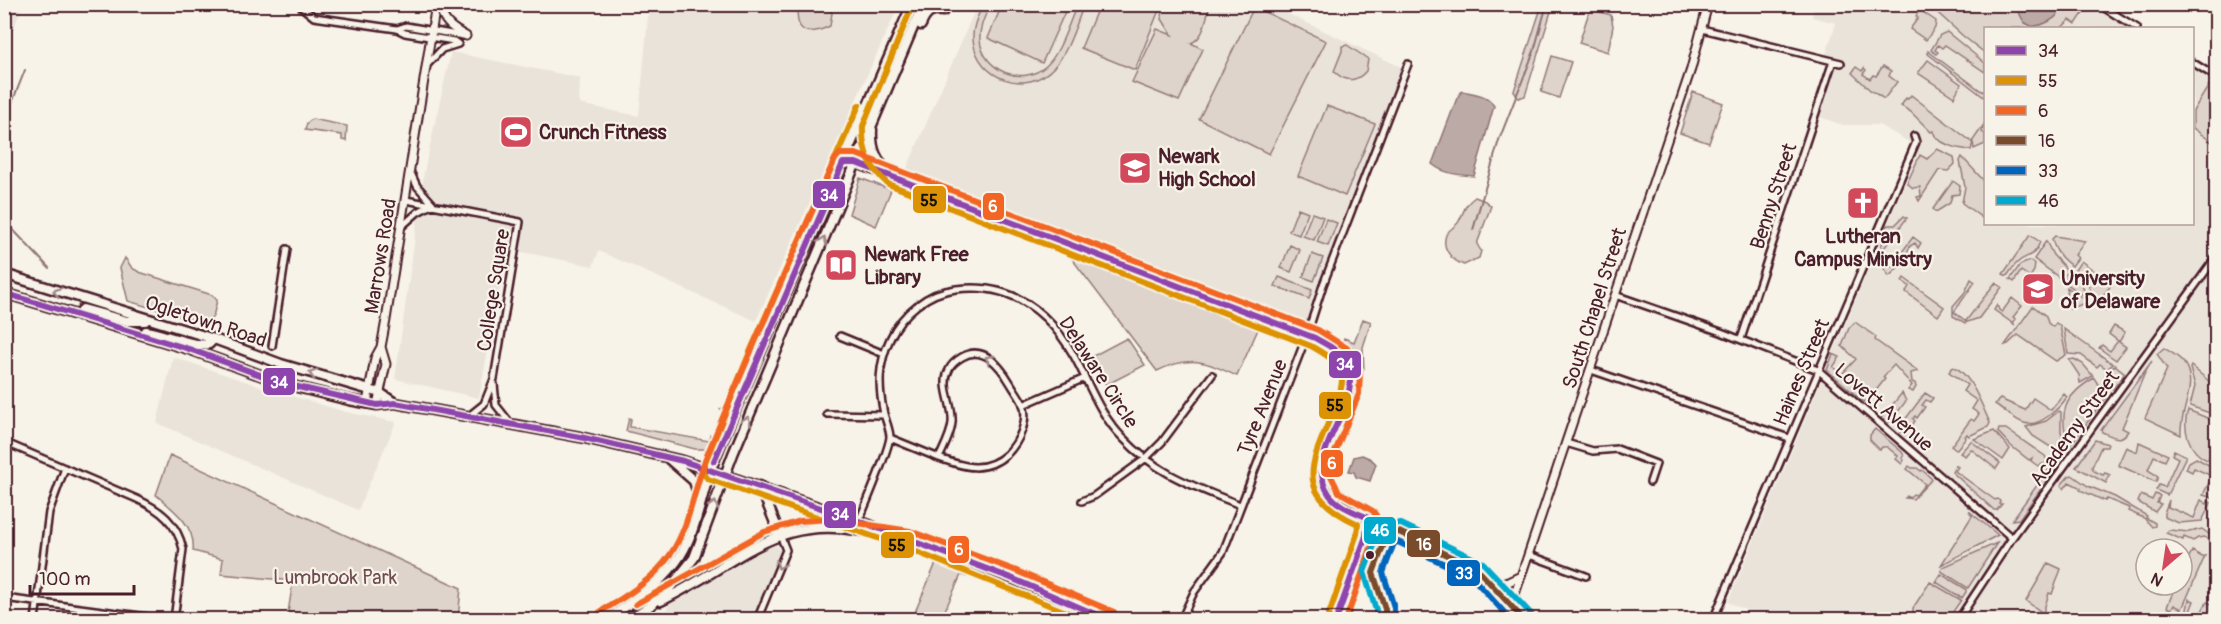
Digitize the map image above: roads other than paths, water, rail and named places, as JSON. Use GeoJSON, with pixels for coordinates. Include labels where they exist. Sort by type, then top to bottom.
{"type":"FeatureCollection","features":[{"type":"Feature","properties":{"kind":"main road"},"geometry":{"type":"LineString","coordinates":[[605,620],[640,598],[657,583],[685,548],[711,470],[758,356],[912,4]]}},
{"type":"Feature","properties":{"kind":"main road"},"geometry":{"type":"LineString","coordinates":[[650,606],[679,579],[694,558],[725,474],[923,4]]}},
{"type":"Feature","properties":{"kind":"main road"},"geometry":{"type":"LineString","coordinates":[[892,78],[905,62],[926,14],[933,10],[943,11],[936,4]]}},
{"type":"Feature","properties":{"kind":"main road"},"geometry":{"type":"LineString","coordinates":[[872,127],[874,154],[894,177]]}},
{"type":"Feature","properties":{"kind":"main road"},"geometry":{"type":"LineString","coordinates":[[843,163],[856,163],[894,177],[1307,335],[1339,351],[1351,375],[1348,397],[1321,464],[1324,485],[1334,500],[1478,570],[1524,620]]}},
{"type":"Feature","properties":{"kind":"main road","name":"Ogletown Road"},"geometry":{"type":"LineString","coordinates":[[4,274],[214,339],[281,364],[380,393],[395,403]]}},
{"type":"Feature","properties":{"kind":"main road","name":"Ogletown Road"},"geometry":{"type":"LineString","coordinates":[[4,293],[189,348],[285,384],[377,405],[395,403],[664,455],[760,486],[907,539]]}},
{"type":"Feature","properties":{"kind":"main road"},"geometry":{"type":"LineString","coordinates":[[79,316],[83,309],[127,321],[155,321]]}},
{"type":"Feature","properties":{"kind":"main road"},"geometry":{"type":"LineString","coordinates":[[128,330],[165,334],[200,345],[209,344],[214,339]]}},
{"type":"Feature","properties":{"kind":"main road"},"geometry":{"type":"LineString","coordinates":[[664,455],[694,481],[700,504]]}},
{"type":"Feature","properties":{"kind":"main road"},"geometry":{"type":"LineString","coordinates":[[760,486],[780,535]]}},
{"type":"Feature","properties":{"kind":"main road"},"geometry":{"type":"LineString","coordinates":[[628,620],[753,547],[780,535],[803,529],[828,528],[858,530],[907,539],[1011,578],[1110,620]]}},
{"type":"Feature","properties":{"kind":"main road","name":"South Chapel Street"},"geometry":{"type":"LineString","coordinates":[[1506,620],[1511,606]]}},
{"type":"Feature","properties":{"kind":"street"},"geometry":{"type":"LineString","coordinates":[[298,4],[314,17],[397,29],[406,26],[458,44],[442,49],[426,66]]}},
{"type":"Feature","properties":{"kind":"street"},"geometry":{"type":"LineString","coordinates":[[437,4],[448,26],[466,36]]}},
{"type":"Feature","properties":{"kind":"street","name":"Marrows Road"},"geometry":{"type":"LineString","coordinates":[[367,403],[375,358],[381,347],[437,4]]}},
{"type":"Feature","properties":{"kind":"street","name":"South Chapel Street"},"geometry":{"type":"LineString","coordinates":[[1511,606],[1691,69],[1708,4]]}},
{"type":"Feature","properties":{"kind":"street"},"geometry":{"type":"LineString","coordinates":[[2098,4],[2135,27]]}},
{"type":"Feature","properties":{"kind":"street"},"geometry":{"type":"LineString","coordinates":[[1702,29],[1841,63]]}},
{"type":"Feature","properties":{"kind":"street"},"geometry":{"type":"LineString","coordinates":[[431,34],[466,36]]}},
{"type":"Feature","properties":{"kind":"street","name":"Benny Street"},"geometry":{"type":"LineString","coordinates":[[1741,339],[1833,61]]}},
{"type":"Feature","properties":{"kind":"street"},"geometry":{"type":"LineString","coordinates":[[2194,63],[2217,77]]}},
{"type":"Feature","properties":{"kind":"street","name":"Tyre Avenue"},"geometry":{"type":"LineString","coordinates":[[1181,620],[1194,592],[1223,552],[1408,64]]}},
{"type":"Feature","properties":{"kind":"street","name":"Haines Street"},"geometry":{"type":"LineString","coordinates":[[1713,620],[1916,142],[1914,136]]}},
{"type":"Feature","properties":{"kind":"street","name":"Marrows Road"},"geometry":{"type":"LineString","coordinates":[[410,171],[417,186],[433,204]]}},
{"type":"Feature","properties":{"kind":"street","name":"College Square"},"geometry":{"type":"LineString","coordinates":[[406,200],[520,222],[494,380]]}},
{"type":"Feature","properties":{"kind":"street"},"geometry":{"type":"LineString","coordinates":[[401,227],[418,212],[433,204]]}},
{"type":"Feature","properties":{"kind":"street"},"geometry":{"type":"LineString","coordinates":[[273,346],[287,249]]}},
{"type":"Feature","properties":{"kind":"street","name":"Academy Street"},"geometry":{"type":"LineString","coordinates":[[1959,620],[2012,538],[2217,257]]}},
{"type":"Feature","properties":{"kind":"street","name":"Delaware Circle"},"geometry":{"type":"LineString","coordinates":[[890,438],[879,384],[884,354],[893,333],[913,308],[930,297],[951,289],[990,287],[1017,297],[1040,313],[1069,349],[1096,403],[1108,421],[1145,459],[1172,477],[1240,505]]}},
{"type":"Feature","properties":{"kind":"street","name":"Lovett Avenue"},"geometry":{"type":"LineString","coordinates":[[1615,295],[1741,339],[1818,370],[2012,538]]}},
{"type":"Feature","properties":{"kind":"street"},"geometry":{"type":"LineString","coordinates":[[840,336],[884,354]]}},
{"type":"Feature","properties":{"kind":"street","name":"Marrows Road"},"geometry":{"type":"LineString","coordinates":[[377,405],[386,364],[381,347]]}},
{"type":"Feature","properties":{"kind":"street"},"geometry":{"type":"LineString","coordinates":[[859,521],[890,438],[939,458],[971,468],[986,466],[1000,460],[1012,449],[1019,438],[1025,414],[1023,405],[1002,369],[992,360],[980,354],[973,353],[958,360],[948,371],[946,378],[952,425],[939,458]]}},
{"type":"Feature","properties":{"kind":"street"},"geometry":{"type":"LineString","coordinates":[[1591,370],[1790,438]]}},
{"type":"Feature","properties":{"kind":"street"},"geometry":{"type":"LineString","coordinates":[[1082,501],[1094,496],[1145,459],[1162,442],[1212,375]]}},
{"type":"Feature","properties":{"kind":"street"},"geometry":{"type":"LineString","coordinates":[[1023,405],[1085,378]]}},
{"type":"Feature","properties":{"kind":"street"},"geometry":{"type":"LineString","coordinates":[[468,417],[484,404],[494,380]]}},
{"type":"Feature","properties":{"kind":"street"},"geometry":{"type":"LineString","coordinates":[[494,380],[496,405],[511,425]]}},
{"type":"Feature","properties":{"kind":"street"},"geometry":{"type":"LineString","coordinates":[[827,414],[884,415]]}},
{"type":"Feature","properties":{"kind":"street"},"geometry":{"type":"LineString","coordinates":[[4,442],[146,503],[170,520],[183,549],[172,620],[4,598]]}},
{"type":"Feature","properties":{"kind":"street"},"geometry":{"type":"LineString","coordinates":[[1566,443],[1593,451],[1617,449],[1656,464],[1650,482]]}},
{"type":"Feature","properties":{"kind":"street"},"geometry":{"type":"LineString","coordinates":[[35,620],[51,505],[65,468]]}},
{"type":"Feature","properties":{"kind":"street"},"geometry":{"type":"LineString","coordinates":[[1336,620],[1366,536],[1368,518]]}},
{"type":"Feature","properties":{"kind":"street"},"geometry":{"type":"LineString","coordinates":[[757,620],[786,550],[780,535]]}},
{"type":"Feature","properties":{"kind":"street"},"geometry":{"type":"LineString","coordinates":[[1529,555],[1586,576]]}},
{"type":"Feature","properties":{"kind":"street"},"geometry":{"type":"LineString","coordinates":[[1486,578],[1506,583],[1521,576]]}},
{"type":"Feature","properties":{"kind":"waterway"},"geometry":{"type":"LineString","coordinates":[[1473,230],[1499,140],[1534,51],[1547,4]]}},
{"type":"Feature","properties":{"kind":"waterway"},"geometry":{"type":"LineString","coordinates":[[4,123],[25,70]]}},
{"type":"Feature","properties":{"kind":"waterway"},"geometry":{"type":"LineString","coordinates":[[4,220],[49,268]]}},
{"type":"Feature","properties":{"kind":"place","name":"Crunch Fitness"},"geometry":{"type":"Point","coordinates":[516,132]}},
{"type":"Feature","properties":{"kind":"place","name":"Newark High School"},"geometry":{"type":"Point","coordinates":[1135,168]}},
{"type":"Feature","properties":{"kind":"place","name":"Lutheran Campus Ministry"},"geometry":{"type":"Point","coordinates":[1863,203]}},
{"type":"Feature","properties":{"kind":"place","name":"Newark Free Library"},"geometry":{"type":"Point","coordinates":[841,265]}},
{"type":"Feature","properties":{"kind":"place","name":"University of Delaware"},"geometry":{"type":"Point","coordinates":[2038,289]}},
{"type":"Feature","properties":{"kind":"park label","name":"Lumbrook Park"},"geometry":{"type":"Point","coordinates":[335,577]}}]}
